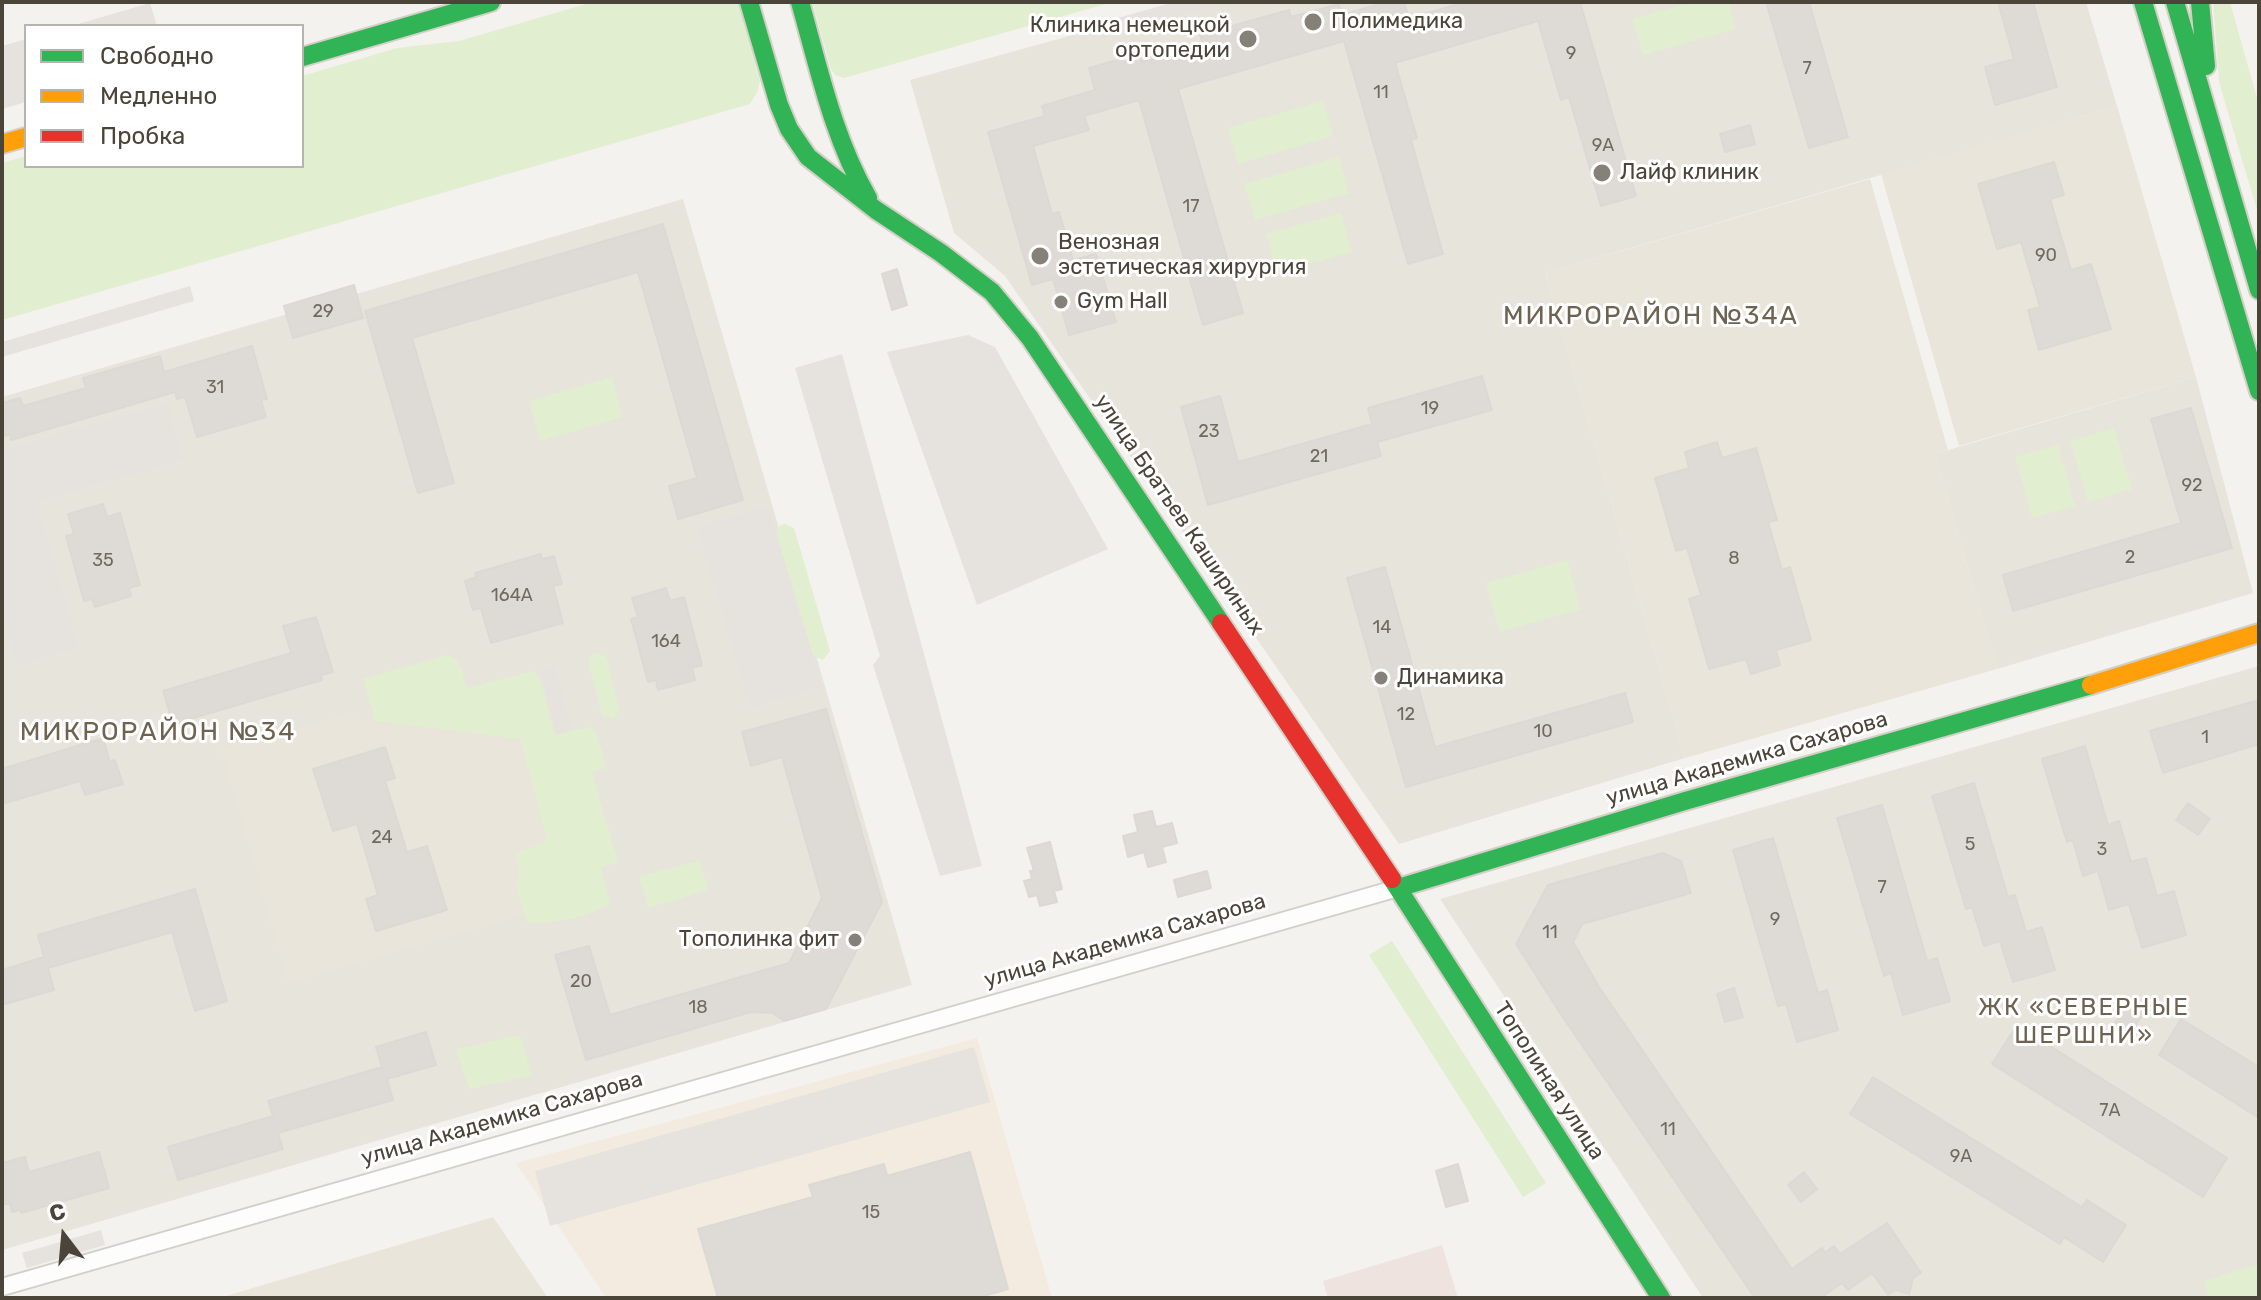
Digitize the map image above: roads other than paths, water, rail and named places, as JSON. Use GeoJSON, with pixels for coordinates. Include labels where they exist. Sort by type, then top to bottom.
{"type":"FeatureCollection","features":[{"type":"Feature","properties":{"kind":"main road"},"geometry":{"type":"LineString","coordinates":[[304,56],[491,2]]}},
{"type":"Feature","properties":{"kind":"main road","name":"улица Братьев Кашириных"},"geometry":{"type":"LineString","coordinates":[[749,2],[779,105],[789,129],[808,157],[876,210],[941,253],[992,292],[1030,338],[1398,888]]}},
{"type":"Feature","properties":{"kind":"main road","name":"улица Братьев Кашириных"},"geometry":{"type":"LineString","coordinates":[[800,2],[843,149],[856,179],[876,210]]}},
{"type":"Feature","properties":{"kind":"main road"},"geometry":{"type":"LineString","coordinates":[[2143,2],[2259,391]]}},
{"type":"Feature","properties":{"kind":"main road"},"geometry":{"type":"LineString","coordinates":[[2175,2],[2259,290]]}},
{"type":"Feature","properties":{"kind":"main road"},"geometry":{"type":"LineString","coordinates":[[2200,2],[2212,129]]}},
{"type":"Feature","properties":{"kind":"main road"},"geometry":{"type":"LineString","coordinates":[[2,144],[24,138]]}},
{"type":"Feature","properties":{"kind":"main road","name":"улица Академика Сахарова"},"geometry":{"type":"LineString","coordinates":[[1398,888],[2259,633]]}},
{"type":"Feature","properties":{"kind":"main road","name":"Тополиная улица"},"geometry":{"type":"LineString","coordinates":[[1398,888],[1661,1298]]}},
{"type":"Feature","properties":{"kind":"street","name":"улица Академика Сахарова"},"geometry":{"type":"LineString","coordinates":[[2,1287],[1398,888]]}},
{"type":"Feature","properties":{"kind":"place","name":"Полимедика"},"geometry":{"type":"Point","coordinates":[1313,22]}},
{"type":"Feature","properties":{"kind":"place","name":"Клиника немецкой ортопедии"},"geometry":{"type":"Point","coordinates":[1248,39]}},
{"type":"Feature","properties":{"kind":"place","name":"Лайф клиник"},"geometry":{"type":"Point","coordinates":[1602,173]}},
{"type":"Feature","properties":{"kind":"place","name":"Венозная эстетическая хирургия"},"geometry":{"type":"Point","coordinates":[1040,256]}},
{"type":"Feature","properties":{"kind":"place","name":"Gym Hall"},"geometry":{"type":"Point","coordinates":[1061,302]}},
{"type":"Feature","properties":{"kind":"place","name":"Динамика"},"geometry":{"type":"Point","coordinates":[1381,678]}},
{"type":"Feature","properties":{"kind":"place","name":"Тополинка фит"},"geometry":{"type":"Point","coordinates":[855,940]}},
{"type":"Feature","properties":{"kind":"district","name":"МИКРОРАЙОН №34А"},"geometry":{"type":"Point","coordinates":[1651,316]}},
{"type":"Feature","properties":{"kind":"district","name":"МИКРОРАЙОН №34"},"geometry":{"type":"Point","coordinates":[158,732]}},
{"type":"Feature","properties":{"kind":"district","name":"ЖК «СЕВЕРНЫЕ ШЕРШНИ»"},"geometry":{"type":"Point","coordinates":[2084,1022]}}]}
